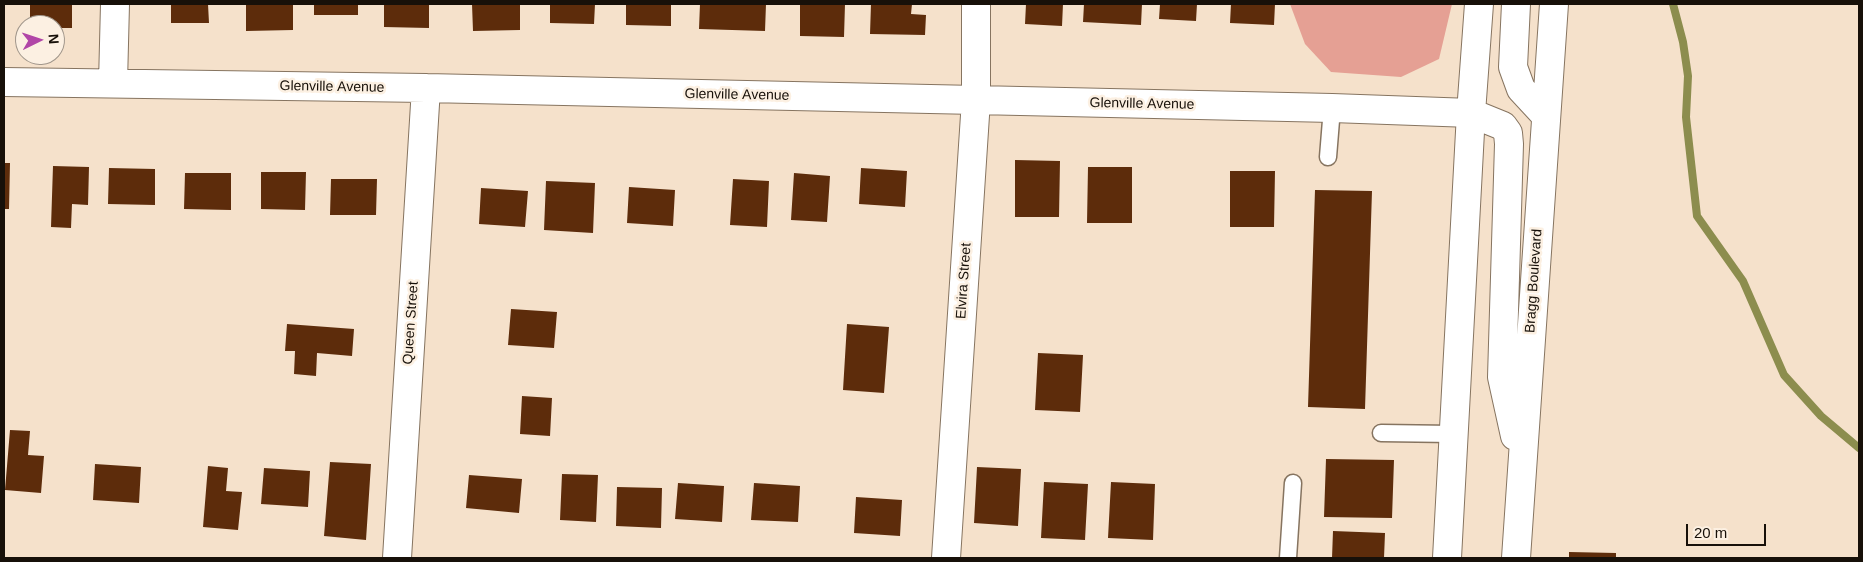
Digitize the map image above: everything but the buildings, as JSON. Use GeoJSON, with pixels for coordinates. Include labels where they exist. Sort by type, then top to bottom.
{"type":"FeatureCollection","features":[{"type":"Feature","properties":{"kind":"street"},"geometry":{"type":"LineString","coordinates":[[113,83],[114,4]]}},
{"type":"Feature","properties":{"kind":"street","name":"Elvira Street"},"geometry":{"type":"LineString","coordinates":[[946,558],[976,100],[976,4]]}},
{"type":"Feature","properties":{"kind":"street"},"geometry":{"type":"LineString","coordinates":[[1447,558],[1471,113],[1479,4]]}},
{"type":"Feature","properties":{"kind":"street"},"geometry":{"type":"LineString","coordinates":[[1516,4],[1514,67],[1521,89],[1546,116]]}},
{"type":"Feature","properties":{"kind":"street","name":"Bragg Boulevard"},"geometry":{"type":"LineString","coordinates":[[1516,558],[1554,4]]}},
{"type":"Feature","properties":{"kind":"street","name":"Glenville Avenue"},"geometry":{"type":"LineString","coordinates":[[4,82],[426,88],[1332,108],[1471,113]]}},
{"type":"Feature","properties":{"kind":"street","name":"Queen Street"},"geometry":{"type":"LineString","coordinates":[[397,558],[426,88]]}},
{"type":"Feature","properties":{"kind":"street"},"geometry":{"type":"LineString","coordinates":[[1471,113],[1503,126],[1508,133],[1502,377],[1521,464]]}},
{"type":"Feature","properties":{"kind":"lane"},"geometry":{"type":"LineString","coordinates":[[1328,158],[1332,108]]}},
{"type":"Feature","properties":{"kind":"lane"},"geometry":{"type":"LineString","coordinates":[[1381,433],[1454,434]]}},
{"type":"Feature","properties":{"kind":"lane"},"geometry":{"type":"LineString","coordinates":[[1288,558],[1293,483]]}},
{"type":"Feature","properties":{"kind":"shaded area"},"geometry":{"type":"Polygon","coordinates":[[[1290,4],[1452,4],[1439,59],[1401,77],[1331,72],[1305,44],[1290,4]]]}},
{"type":"Feature","properties":{"kind":"waterway"},"geometry":{"type":"LineString","coordinates":[[1673,4],[1683,42],[1688,76],[1686,117],[1697,216],[1743,281],[1784,375],[1821,416],[1859,448]]}}]}
